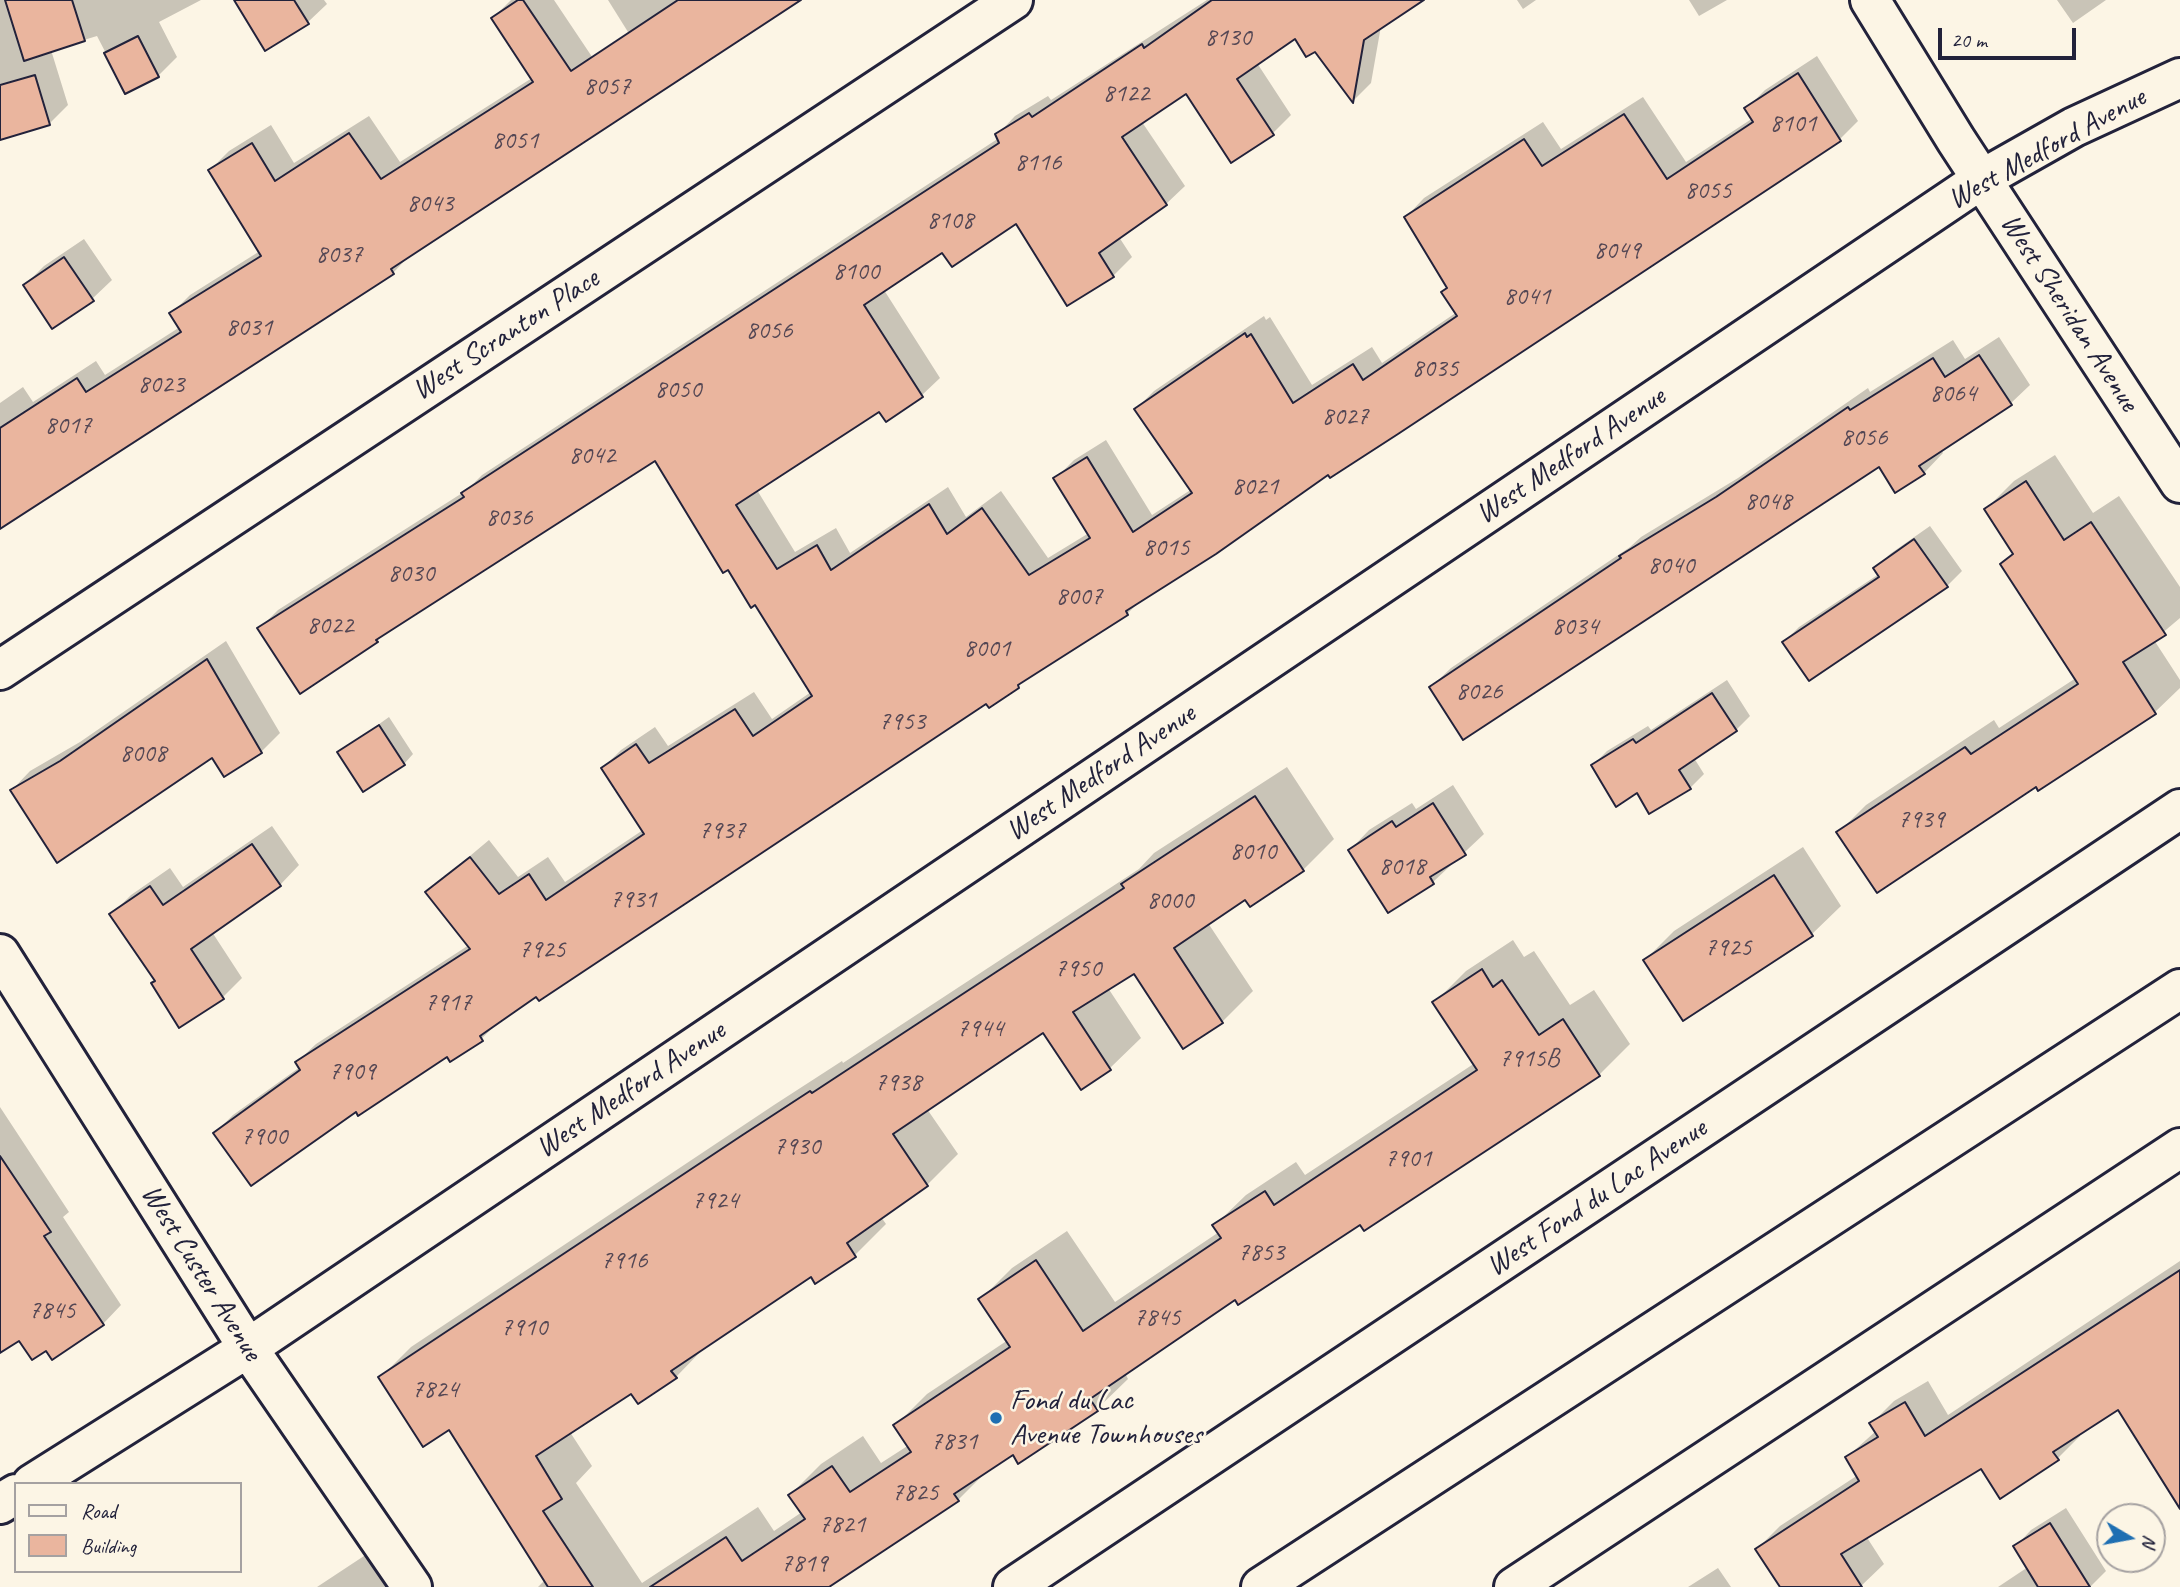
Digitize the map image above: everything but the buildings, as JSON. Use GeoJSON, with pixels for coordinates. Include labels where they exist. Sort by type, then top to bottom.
{"type":"FeatureCollection","features":[{"type":"Feature","properties":{"kind":"street","name":"West Scranton Place"},"geometry":{"type":"LineString","coordinates":[[0,670],[1013,0]]}},
{"type":"Feature","properties":{"kind":"street","name":"West Sheridan Avenue"},"geometry":{"type":"LineString","coordinates":[[1870,0],[1982,179],[2180,483]]}},
{"type":"Feature","properties":{"kind":"street","name":"West Medford Avenue"},"geometry":{"type":"LineString","coordinates":[[35,1482],[248,1348],[1982,179],[2074,127],[2180,78]]}},
{"type":"Feature","properties":{"kind":"street","name":"West Fond du Lac Avenue"},"geometry":{"type":"LineString","coordinates":[[1013,1587],[2180,809]]}},
{"type":"Feature","properties":{"kind":"street","name":"West Custer Avenue"},"geometry":{"type":"LineString","coordinates":[[0,954],[248,1348],[412,1587]]}},
{"type":"Feature","properties":{"kind":"street"},"geometry":{"type":"LineString","coordinates":[[1261,1587],[2180,989]]}},
{"type":"Feature","properties":{"kind":"street"},"geometry":{"type":"LineString","coordinates":[[1514,1587],[2180,1148]]}},
{"type":"Feature","properties":{"kind":"place","name":"Fond du Lac Avenue Townhouses"},"geometry":{"type":"Point","coordinates":[996,1418]}}]}
